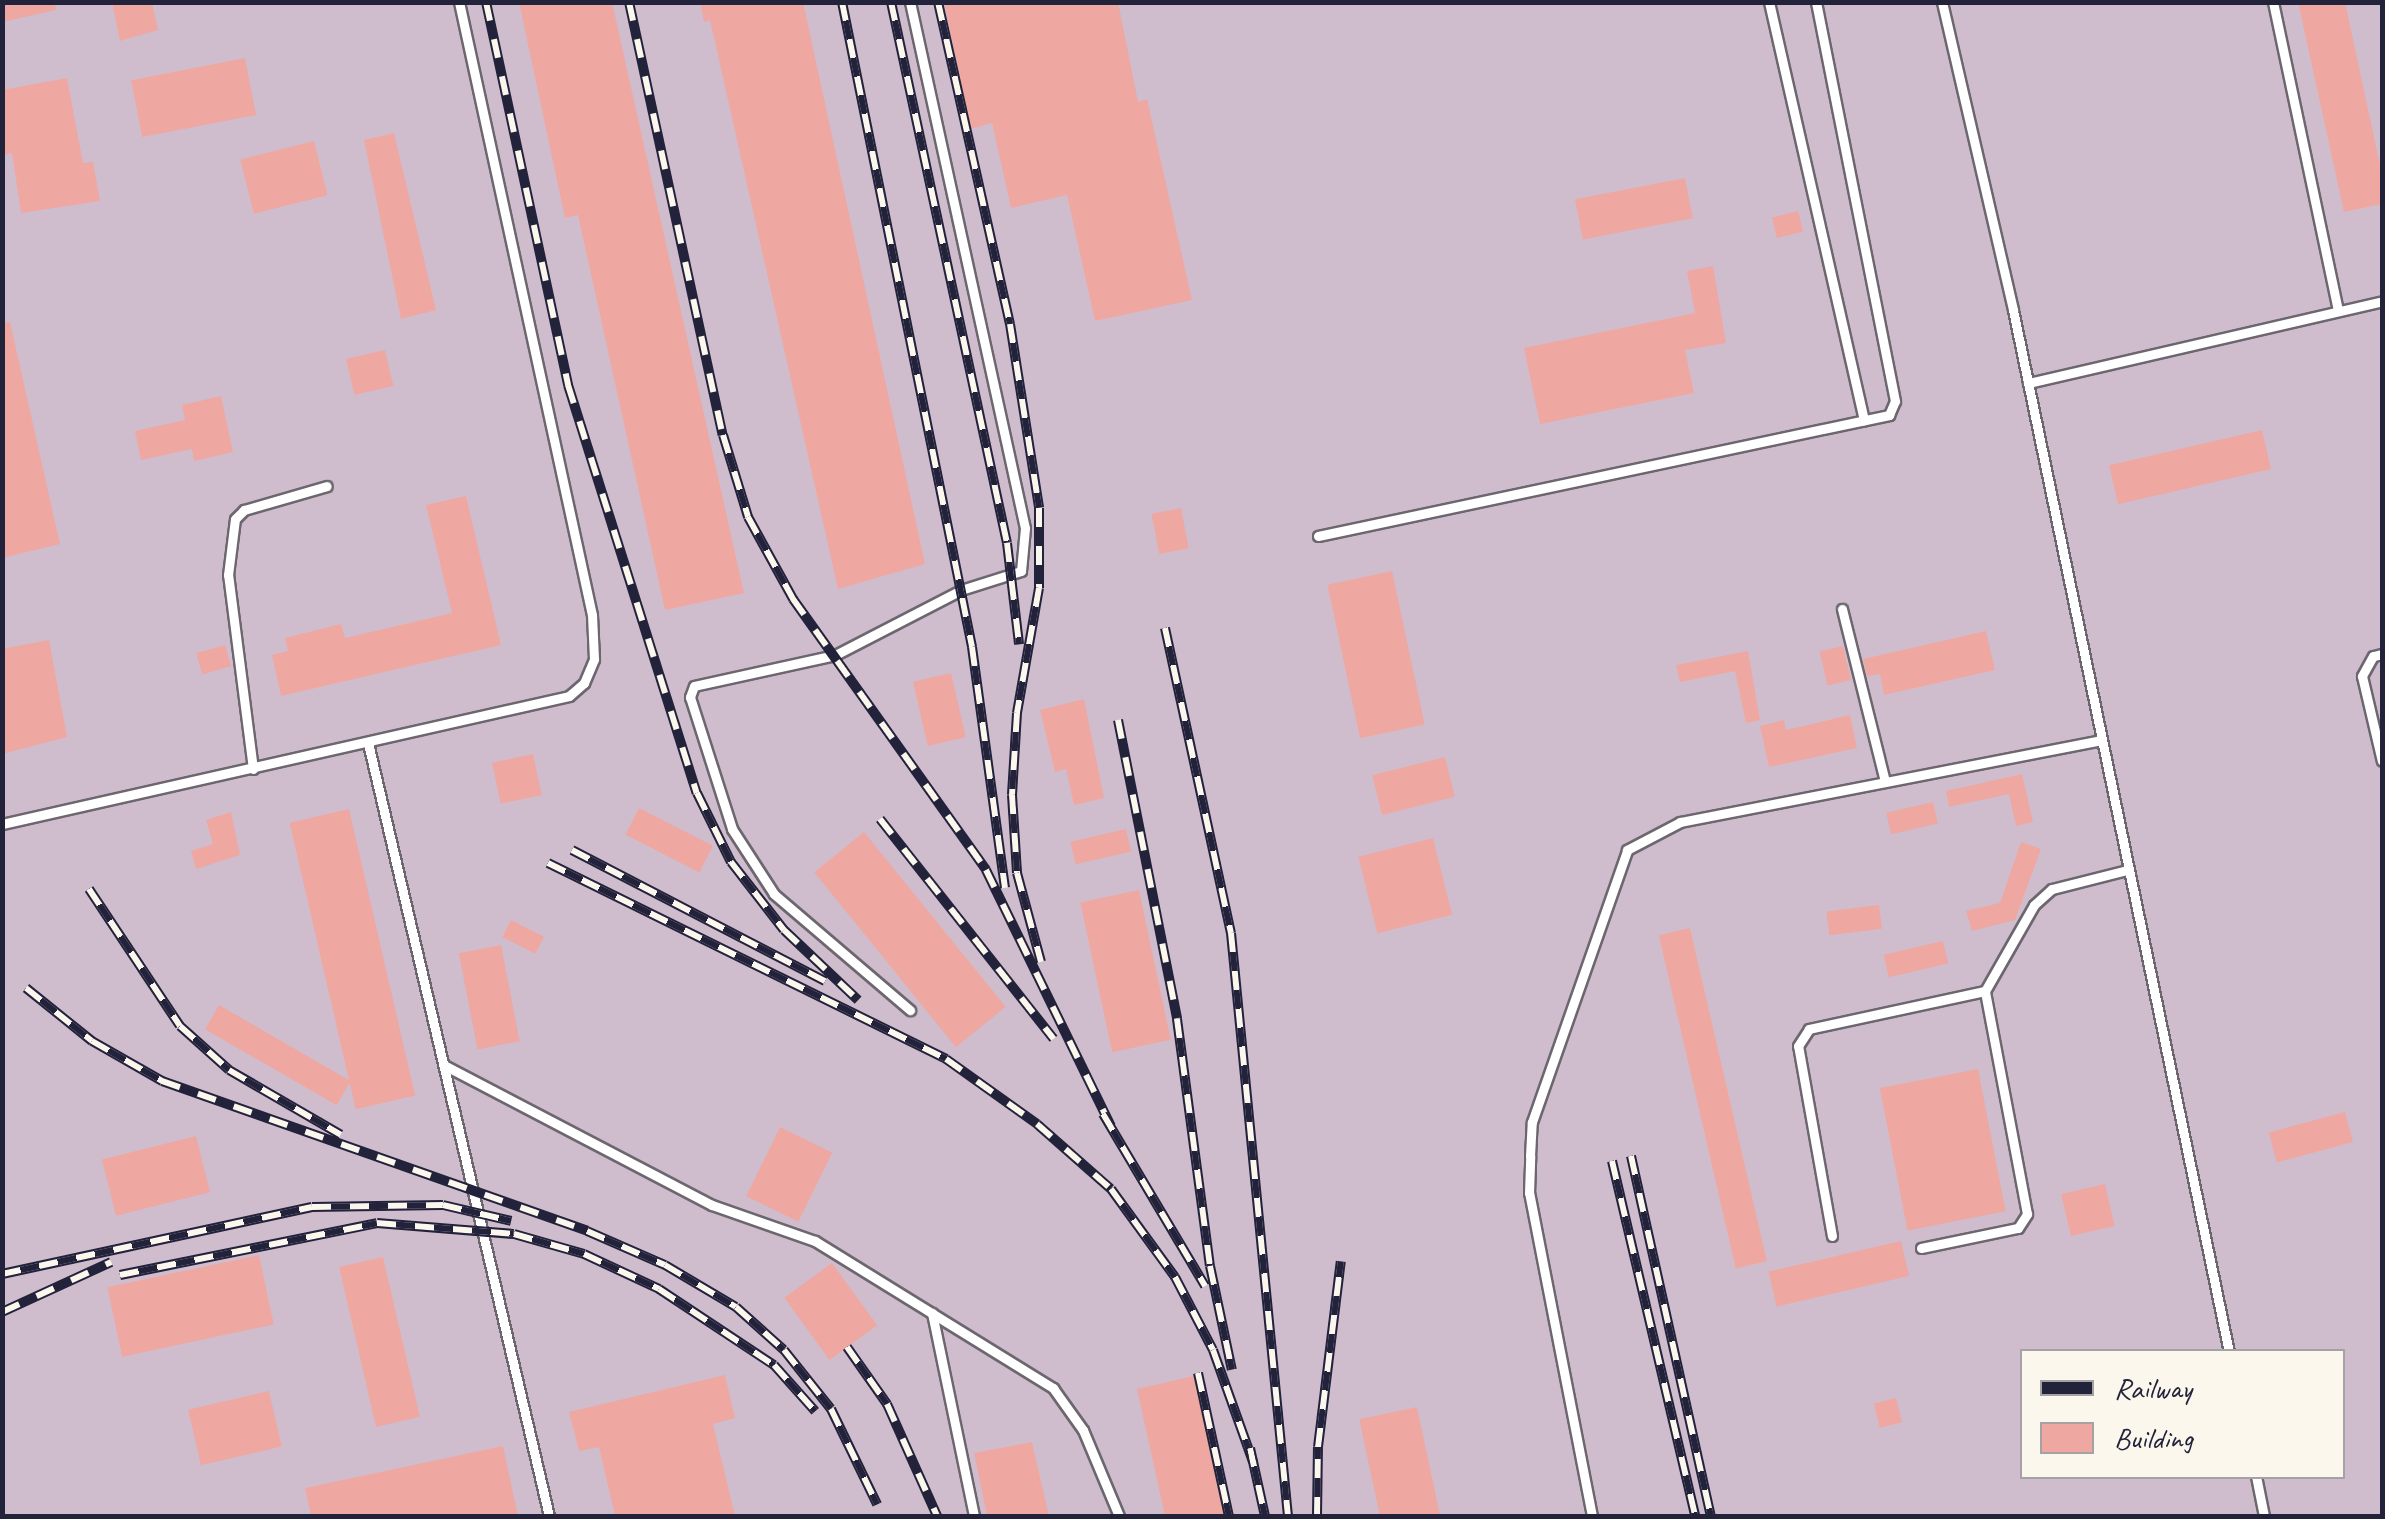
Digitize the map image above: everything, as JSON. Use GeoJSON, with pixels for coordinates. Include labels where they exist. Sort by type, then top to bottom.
{"type":"FeatureCollection","features":[{"type":"Feature","properties":{"kind":"lane"},"geometry":{"type":"LineString","coordinates":[[2,824],[570,696],[594,659],[592,615],[459,2]]}},
{"type":"Feature","properties":{"kind":"lane"},"geometry":{"type":"LineString","coordinates":[[910,2],[1025,528],[1021,571],[961,590],[835,655],[694,686],[690,696],[732,829],[774,894],[910,1010]]}},
{"type":"Feature","properties":{"kind":"lane"},"geometry":{"type":"LineString","coordinates":[[1770,2],[1864,420]]}},
{"type":"Feature","properties":{"kind":"lane"},"geometry":{"type":"LineString","coordinates":[[1318,536],[1889,415],[1895,402],[1816,2]]}},
{"type":"Feature","properties":{"kind":"lane"},"geometry":{"type":"LineString","coordinates":[[1942,2],[2028,383],[2228,1349]]}},
{"type":"Feature","properties":{"kind":"lane"},"geometry":{"type":"LineString","coordinates":[[2274,2],[2338,310]]}},
{"type":"Feature","properties":{"kind":"lane"},"geometry":{"type":"LineString","coordinates":[[2028,383],[2382,301]]}},
{"type":"Feature","properties":{"kind":"lane"},"geometry":{"type":"LineString","coordinates":[[253,769],[228,576],[235,519],[244,510],[327,486]]}},
{"type":"Feature","properties":{"kind":"lane"},"geometry":{"type":"LineString","coordinates":[[1842,608],[1885,782]]}},
{"type":"Feature","properties":{"kind":"lane"},"geometry":{"type":"LineString","coordinates":[[2382,654],[2373,656],[2362,676],[2382,761]]}},
{"type":"Feature","properties":{"kind":"lane"},"geometry":{"type":"LineString","coordinates":[[1592,1516],[1529,1193],[1530,1156],[1532,1122],[1627,850],[1680,822],[2101,740]]}},
{"type":"Feature","properties":{"kind":"lane"},"geometry":{"type":"LineString","coordinates":[[368,743],[549,1516]]}},
{"type":"Feature","properties":{"kind":"lane"},"geometry":{"type":"LineString","coordinates":[[1920,1248],[2018,1228],[2027,1214],[1986,991],[2034,905],[2052,889],[2127,870]]}},
{"type":"Feature","properties":{"kind":"lane"},"geometry":{"type":"LineString","coordinates":[[1832,1236],[1798,1046],[1809,1029],[1986,991]]}},
{"type":"Feature","properties":{"kind":"lane"},"geometry":{"type":"LineString","coordinates":[[444,1065],[712,1205],[815,1241],[1053,1388],[1083,1430],[1120,1516]]}},
{"type":"Feature","properties":{"kind":"lane"},"geometry":{"type":"LineString","coordinates":[[932,1313],[974,1516]]}},
{"type":"Feature","properties":{"kind":"lane"},"geometry":{"type":"LineString","coordinates":[[2257,1479],[2264,1516]]}},
{"type":"Feature","properties":{"kind":"shaded area"},"geometry":{"type":"Polygon","coordinates":[[[3,3],[2382,3],[2382,1516],[3,1516],[3,3]]]}},
{"type":"Feature","properties":{"kind":"building"},"geometry":{"type":"Polygon","coordinates":[[[2,2],[55,2],[56,10],[2,22],[2,2]]]}},
{"type":"Feature","properties":{"kind":"building"},"geometry":{"type":"Polygon","coordinates":[[[112,2],[152,2],[158,30],[120,41],[112,2]]]}},
{"type":"Feature","properties":{"kind":"building"},"geometry":{"type":"Polygon","coordinates":[[[519,2],[612,2],[744,593],[665,610],[578,215],[565,218],[519,2]]]}},
{"type":"Feature","properties":{"kind":"building"},"geometry":{"type":"Polygon","coordinates":[[[700,2],[803,2],[925,564],[838,589],[710,20],[704,22],[700,2]]]}},
{"type":"Feature","properties":{"kind":"building"},"geometry":{"type":"Polygon","coordinates":[[[944,2],[1118,2],[1138,102],[1147,99],[1192,300],[1095,321],[1067,195],[1011,208],[992,123],[970,129],[944,2]]]}},
{"type":"Feature","properties":{"kind":"building"},"geometry":{"type":"Polygon","coordinates":[[[2298,2],[2345,2],[2382,174],[2382,204],[2344,212],[2298,2]]]}},
{"type":"Feature","properties":{"kind":"building"},"geometry":{"type":"Polygon","coordinates":[[[245,58],[256,115],[142,137],[131,80],[245,58]]]}},
{"type":"Feature","properties":{"kind":"building"},"geometry":{"type":"Polygon","coordinates":[[[67,78],[83,163],[93,162],[100,201],[21,213],[12,153],[2,155],[2,90],[67,78]]]}},
{"type":"Feature","properties":{"kind":"building"},"geometry":{"type":"Polygon","coordinates":[[[394,133],[436,310],[401,319],[364,140],[394,133]]]}},
{"type":"Feature","properties":{"kind":"building"},"geometry":{"type":"Polygon","coordinates":[[[314,141],[328,195],[254,214],[240,159],[314,141]]]}},
{"type":"Feature","properties":{"kind":"building"},"geometry":{"type":"Polygon","coordinates":[[[1685,178],[1693,218],[1583,240],[1575,199],[1685,178]]]}},
{"type":"Feature","properties":{"kind":"building"},"geometry":{"type":"Polygon","coordinates":[[[1798,211],[1803,231],[1777,238],[1772,218],[1798,211]]]}},
{"type":"Feature","properties":{"kind":"building"},"geometry":{"type":"Polygon","coordinates":[[[1713,266],[1726,343],[1685,350],[1694,393],[1540,424],[1524,348],[1695,313],[1687,271],[1713,266]]]}},
{"type":"Feature","properties":{"kind":"building"},"geometry":{"type":"Polygon","coordinates":[[[10,322],[60,544],[2,558],[2,323],[10,322]]]}},
{"type":"Feature","properties":{"kind":"building"},"geometry":{"type":"Polygon","coordinates":[[[385,350],[393,386],[354,395],[346,359],[385,350]]]}},
{"type":"Feature","properties":{"kind":"building"},"geometry":{"type":"Polygon","coordinates":[[[221,396],[233,452],[194,461],[192,449],[141,460],[135,431],[185,420],[182,405],[221,396]]]}},
{"type":"Feature","properties":{"kind":"building"},"geometry":{"type":"Polygon","coordinates":[[[2262,430],[2271,469],[2118,504],[2109,465],[2262,430]]]}},
{"type":"Feature","properties":{"kind":"building"},"geometry":{"type":"Polygon","coordinates":[[[466,496],[501,645],[281,696],[272,655],[288,651],[285,638],[341,624],[345,638],[452,613],[426,505],[466,496]]]}},
{"type":"Feature","properties":{"kind":"building"},"geometry":{"type":"Polygon","coordinates":[[[1181,508],[1189,548],[1159,554],[1152,514],[1181,508]]]}},
{"type":"Feature","properties":{"kind":"building"},"geometry":{"type":"Polygon","coordinates":[[[1392,571],[1425,725],[1360,738],[1327,585],[1392,571]]]}},
{"type":"Feature","properties":{"kind":"building"},"geometry":{"type":"Polygon","coordinates":[[[1986,631],[1995,670],[1884,695],[1880,674],[1867,676],[1863,659],[1986,631]]]}},
{"type":"Feature","properties":{"kind":"building"},"geometry":{"type":"Polygon","coordinates":[[[49,640],[67,737],[2,754],[2,649],[49,640]]]}},
{"type":"Feature","properties":{"kind":"building"},"geometry":{"type":"Polygon","coordinates":[[[225,645],[231,666],[202,674],[196,653],[225,645]]]}},
{"type":"Feature","properties":{"kind":"building"},"geometry":{"type":"Polygon","coordinates":[[[1843,646],[1851,680],[1827,686],[1820,651],[1843,646]]]}},
{"type":"Feature","properties":{"kind":"building"},"geometry":{"type":"Polygon","coordinates":[[[1748,651],[1760,720],[1746,723],[1735,671],[1680,682],[1676,665],[1748,651]]]}},
{"type":"Feature","properties":{"kind":"building"},"geometry":{"type":"Polygon","coordinates":[[[951,673],[966,737],[928,746],[913,682],[951,673]]]}},
{"type":"Feature","properties":{"kind":"building"},"geometry":{"type":"Polygon","coordinates":[[[1084,699],[1104,798],[1074,805],[1066,769],[1055,772],[1040,710],[1084,699]]]}},
{"type":"Feature","properties":{"kind":"building"},"geometry":{"type":"Polygon","coordinates":[[[1850,715],[1857,748],[1769,767],[1760,726],[1784,720],[1786,730],[1850,715]]]}},
{"type":"Feature","properties":{"kind":"building"},"geometry":{"type":"Polygon","coordinates":[[[533,754],[542,795],[501,804],[492,763],[533,754]]]}},
{"type":"Feature","properties":{"kind":"building"},"geometry":{"type":"Polygon","coordinates":[[[1445,757],[1455,797],[1382,815],[1372,775],[1445,757]]]}},
{"type":"Feature","properties":{"kind":"building"},"geometry":{"type":"Polygon","coordinates":[[[2022,774],[2033,822],[2016,826],[2009,794],[1949,807],[1946,791],[2022,774]]]}},
{"type":"Feature","properties":{"kind":"building"},"geometry":{"type":"Polygon","coordinates":[[[1933,802],[1938,823],[1891,834],[1886,813],[1933,802]]]}},
{"type":"Feature","properties":{"kind":"building"},"geometry":{"type":"Polygon","coordinates":[[[639,808],[713,846],[699,872],[625,835],[639,808]]]}},
{"type":"Feature","properties":{"kind":"building"},"geometry":{"type":"Polygon","coordinates":[[[349,809],[415,1095],[356,1109],[290,823],[349,809]]]}},
{"type":"Feature","properties":{"kind":"building"},"geometry":{"type":"Polygon","coordinates":[[[231,812],[240,855],[196,869],[191,851],[213,844],[206,820],[231,812]]]}},
{"type":"Feature","properties":{"kind":"building"},"geometry":{"type":"Polygon","coordinates":[[[1126,829],[1131,851],[1076,864],[1070,842],[1126,829]]]}},
{"type":"Feature","properties":{"kind":"building"},"geometry":{"type":"Polygon","coordinates":[[[864,832],[1006,1007],[956,1047],[814,872],[864,832]]]}},
{"type":"Feature","properties":{"kind":"building"},"geometry":{"type":"Polygon","coordinates":[[[1433,838],[1452,915],[1377,933],[1358,857],[1433,838]]]}},
{"type":"Feature","properties":{"kind":"building"},"geometry":{"type":"Polygon","coordinates":[[[2021,842],[2041,849],[2015,920],[1972,931],[1966,911],[2000,903],[2021,842]]]}},
{"type":"Feature","properties":{"kind":"building"},"geometry":{"type":"Polygon","coordinates":[[[1139,890],[1171,1040],[1112,1052],[1080,902],[1139,890]]]}},
{"type":"Feature","properties":{"kind":"building"},"geometry":{"type":"Polygon","coordinates":[[[1879,905],[1882,929],[1829,935],[1826,911],[1879,905]]]}},
{"type":"Feature","properties":{"kind":"building"},"geometry":{"type":"Polygon","coordinates":[[[511,920],[544,937],[535,954],[502,937],[511,920]]]}},
{"type":"Feature","properties":{"kind":"building"},"geometry":{"type":"Polygon","coordinates":[[[1690,928],[1767,1261],[1736,1268],[1659,935],[1690,928]]]}},
{"type":"Feature","properties":{"kind":"building"},"geometry":{"type":"Polygon","coordinates":[[[1943,941],[1948,963],[1889,977],[1884,955],[1943,941]]]}},
{"type":"Feature","properties":{"kind":"building"},"geometry":{"type":"Polygon","coordinates":[[[501,945],[520,1041],[477,1049],[459,953],[501,945]]]}},
{"type":"Feature","properties":{"kind":"building"},"geometry":{"type":"Polygon","coordinates":[[[219,1005],[351,1081],[337,1105],[205,1029],[219,1005]]]}},
{"type":"Feature","properties":{"kind":"building"},"geometry":{"type":"Polygon","coordinates":[[[1978,1069],[2006,1211],[1908,1230],[1880,1088],[1978,1069]]]}},
{"type":"Feature","properties":{"kind":"building"},"geometry":{"type":"Polygon","coordinates":[[[2345,1112],[2353,1142],[2277,1162],[2269,1132],[2345,1112]]]}},
{"type":"Feature","properties":{"kind":"building"},"geometry":{"type":"Polygon","coordinates":[[[780,1127],[832,1152],[798,1222],[746,1196],[780,1127]]]}},
{"type":"Feature","properties":{"kind":"building"},"geometry":{"type":"Polygon","coordinates":[[[196,1136],[210,1192],[116,1216],[102,1159],[196,1136]]]}},
{"type":"Feature","properties":{"kind":"building"},"geometry":{"type":"Polygon","coordinates":[[[2105,1184],[2115,1226],[2071,1236],[2061,1194],[2105,1184]]]}},
{"type":"Feature","properties":{"kind":"building"},"geometry":{"type":"Polygon","coordinates":[[[1901,1241],[1909,1276],[1777,1307],[1768,1272],[1901,1241]]]}},
{"type":"Feature","properties":{"kind":"building"},"geometry":{"type":"Polygon","coordinates":[[[259,1255],[274,1324],[122,1357],[107,1287],[259,1255]]]}},
{"type":"Feature","properties":{"kind":"building"},"geometry":{"type":"Polygon","coordinates":[[[383,1257],[420,1417],[376,1427],[339,1267],[383,1257]]]}},
{"type":"Feature","properties":{"kind":"building"},"geometry":{"type":"Polygon","coordinates":[[[832,1263],[877,1325],[830,1360],[784,1298],[832,1263]]]}},
{"type":"Feature","properties":{"kind":"building"},"geometry":{"type":"Polygon","coordinates":[[[725,1375],[735,1418],[713,1424],[735,1516],[615,1516],[599,1447],[579,1451],[569,1412],[725,1375]]]}},
{"type":"Feature","properties":{"kind":"building"},"geometry":{"type":"Polygon","coordinates":[[[1194,1376],[1225,1516],[1165,1516],[1137,1389],[1194,1376]]]}},
{"type":"Feature","properties":{"kind":"building"},"geometry":{"type":"Polygon","coordinates":[[[269,1391],[282,1447],[201,1465],[188,1410],[269,1391]]]}},
{"type":"Feature","properties":{"kind":"building"},"geometry":{"type":"Polygon","coordinates":[[[1896,1398],[1902,1422],[1880,1428],[1874,1404],[1896,1398]]]}},
{"type":"Feature","properties":{"kind":"building"},"geometry":{"type":"Polygon","coordinates":[[[1417,1407],[1440,1516],[1380,1516],[1359,1419],[1417,1407]]]}},
{"type":"Feature","properties":{"kind":"building"},"geometry":{"type":"Polygon","coordinates":[[[1032,1442],[1049,1516],[987,1516],[974,1453],[1032,1442]]]}},
{"type":"Feature","properties":{"kind":"building"},"geometry":{"type":"Polygon","coordinates":[[[503,1446],[518,1516],[311,1516],[305,1488],[503,1446]]]}},
{"type":"Feature","properties":{"kind":"railway"},"geometry":{"type":"LineString","coordinates":[[486,2],[568,385],[697,793],[731,862],[784,930],[858,1000]]}},
{"type":"Feature","properties":{"kind":"railway"},"geometry":{"type":"LineString","coordinates":[[629,2],[723,435],[748,517],[793,599],[986,870],[1111,1126]]}},
{"type":"Feature","properties":{"kind":"railway"},"geometry":{"type":"LineString","coordinates":[[842,2],[972,647],[1005,888]]}},
{"type":"Feature","properties":{"kind":"railway"},"geometry":{"type":"LineString","coordinates":[[891,2],[1007,543],[1019,644]]}},
{"type":"Feature","properties":{"kind":"railway"},"geometry":{"type":"LineString","coordinates":[[938,2],[1010,324],[1039,508],[1039,588],[1017,713],[1012,795],[1017,873],[1041,962]]}},
{"type":"Feature","properties":{"kind":"railway"},"geometry":{"type":"LineString","coordinates":[[1165,628],[1231,933],[1288,1516]]}},
{"type":"Feature","properties":{"kind":"railway"},"geometry":{"type":"LineString","coordinates":[[1118,720],[1177,1019],[1210,1266],[1232,1370]]}},
{"type":"Feature","properties":{"kind":"railway"},"geometry":{"type":"LineString","coordinates":[[880,819],[1054,1039]]}},
{"type":"Feature","properties":{"kind":"railway"},"geometry":{"type":"LineString","coordinates":[[572,850],[825,981]]}},
{"type":"Feature","properties":{"kind":"railway"},"geometry":{"type":"LineString","coordinates":[[548,863],[946,1059],[1037,1124],[1111,1189],[1175,1277],[1213,1350],[1253,1462]]}},
{"type":"Feature","properties":{"kind":"railway"},"geometry":{"type":"LineString","coordinates":[[89,889],[180,1026],[229,1070],[341,1135]]}},
{"type":"Feature","properties":{"kind":"railway"},"geometry":{"type":"LineString","coordinates":[[26,988],[92,1041],[162,1081],[587,1231],[665,1265],[736,1307],[784,1350],[831,1409],[877,1504]]}},
{"type":"Feature","properties":{"kind":"railway"},"geometry":{"type":"LineString","coordinates":[[1103,1114],[1205,1286]]}},
{"type":"Feature","properties":{"kind":"railway"},"geometry":{"type":"LineString","coordinates":[[1631,1156],[1711,1516]]}},
{"type":"Feature","properties":{"kind":"railway"},"geometry":{"type":"LineString","coordinates":[[1612,1161],[1695,1516]]}},
{"type":"Feature","properties":{"kind":"railway"},"geometry":{"type":"LineString","coordinates":[[2,1274],[312,1207],[443,1205],[511,1221]]}},
{"type":"Feature","properties":{"kind":"railway"},"geometry":{"type":"LineString","coordinates":[[120,1275],[377,1223],[514,1234],[584,1254],[659,1289],[774,1365],[815,1411]]}},
{"type":"Feature","properties":{"kind":"railway"},"geometry":{"type":"LineString","coordinates":[[1317,1516],[1318,1447],[1341,1261]]}},
{"type":"Feature","properties":{"kind":"railway"},"geometry":{"type":"LineString","coordinates":[[2,1312],[111,1262]]}},
{"type":"Feature","properties":{"kind":"railway"},"geometry":{"type":"LineString","coordinates":[[847,1347],[887,1404],[937,1516]]}},
{"type":"Feature","properties":{"kind":"railway"},"geometry":{"type":"LineString","coordinates":[[1198,1373],[1229,1516]]}},
{"type":"Feature","properties":{"kind":"railway"},"geometry":{"type":"LineString","coordinates":[[1250,1448],[1265,1516]]}}]}
